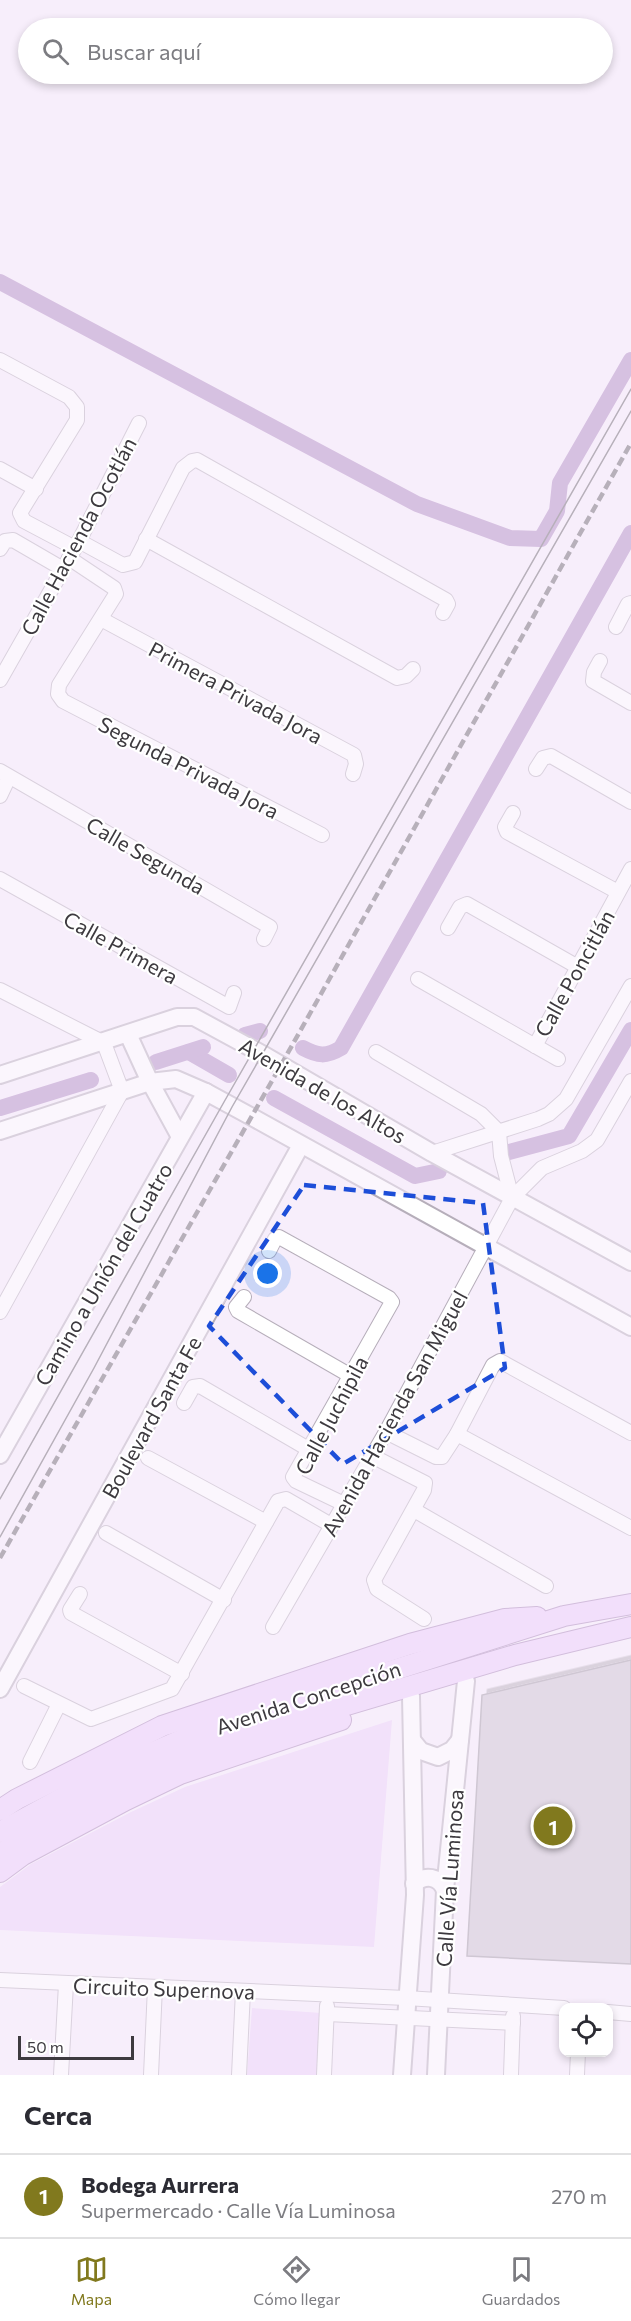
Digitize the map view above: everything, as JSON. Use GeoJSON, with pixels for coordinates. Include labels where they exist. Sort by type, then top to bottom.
{"type":"FeatureCollection","features":[{"type":"Feature","properties":{"kind":"main road","name":"Avenida Concepción"},"geometry":{"type":"LineString","coordinates":[[0,1832],[117,1768],[202,1731],[564,1616],[631,1604]]}},
{"type":"Feature","properties":{"kind":"main road"},"geometry":{"type":"LineString","coordinates":[[0,1810],[17,1798],[162,1726],[410,1644],[505,1619],[564,1616]]}},
{"type":"Feature","properties":{"kind":"main road","name":"Avenida Concepción"},"geometry":{"type":"LineString","coordinates":[[0,1854],[72,1810],[209,1746],[515,1655],[631,1627]]}},
{"type":"Feature","properties":{"kind":"main road"},"geometry":{"type":"LineString","coordinates":[[0,1872],[23,1855],[180,1774],[411,1696],[515,1668],[570,1643]]}},
{"type":"Feature","properties":{"kind":"street"},"geometry":{"type":"LineString","coordinates":[[0,360],[69,397],[77,407],[77,420],[21,510],[22,519],[114,588],[115,596],[101,619]]}},
{"type":"Feature","properties":{"kind":"street","name":"Calle Hacienda Ocotlán"},"geometry":{"type":"LineString","coordinates":[[0,680],[71,554],[139,423]]}},
{"type":"Feature","properties":{"kind":"street"},"geometry":{"type":"LineString","coordinates":[[0,549],[5,541],[13,540],[126,566],[135,562],[183,468],[192,461],[201,462],[446,600],[447,606],[443,613]]}},
{"type":"Feature","properties":{"kind":"street"},"geometry":{"type":"LineString","coordinates":[[0,469],[36,489]]}},
{"type":"Feature","properties":{"kind":"street"},"geometry":{"type":"LineString","coordinates":[[146,539],[397,678],[403,678],[413,669]]}},
{"type":"Feature","properties":{"kind":"street"},"geometry":{"type":"LineString","coordinates":[[616,627],[628,604],[631,603]]}},
{"type":"Feature","properties":{"kind":"street","name":"Segunda Privada Jora"},"geometry":{"type":"LineString","coordinates":[[101,619],[59,685],[58,694],[69,705],[322,836]]}},
{"type":"Feature","properties":{"kind":"street","name":"Primera Privada Jora"},"geometry":{"type":"LineString","coordinates":[[101,619],[354,755],[356,764],[353,774]]}},
{"type":"Feature","properties":{"kind":"street"},"geometry":{"type":"LineString","coordinates":[[600,661],[594,672],[593,681],[631,703]]}},
{"type":"Feature","properties":{"kind":"street"},"geometry":{"type":"LineString","coordinates":[[536,769],[543,758],[550,756],[631,802]]}},
{"type":"Feature","properties":{"kind":"street"},"geometry":{"type":"LineString","coordinates":[[0,796],[5,774]]}},
{"type":"Feature","properties":{"kind":"street","name":"Calle Segunda"},"geometry":{"type":"LineString","coordinates":[[5,774],[270,927],[264,939]]}},
{"type":"Feature","properties":{"kind":"street"},"geometry":{"type":"LineString","coordinates":[[513,813],[505,827],[507,832],[618,892]]}},
{"type":"Feature","properties":{"kind":"street","name":"Calle Poncitlán"},"geometry":{"type":"LineString","coordinates":[[535,1046],[631,869]]}},
{"type":"Feature","properties":{"kind":"street","name":"Calle Primera"},"geometry":{"type":"LineString","coordinates":[[0,879],[229,1007],[234,993]]}},
{"type":"Feature","properties":{"kind":"street"},"geometry":{"type":"LineString","coordinates":[[448,928],[460,907],[467,904],[578,968]]}},
{"type":"Feature","properties":{"kind":"street"},"geometry":{"type":"LineString","coordinates":[[418,979],[558,1059]]}},
{"type":"Feature","properties":{"kind":"street"},"geometry":{"type":"LineString","coordinates":[[432,1153],[549,1114],[566,1099],[631,986]]}},
{"type":"Feature","properties":{"kind":"street"},"geometry":{"type":"LineString","coordinates":[[0,990],[104,1042],[122,1091],[0,1312]]}},
{"type":"Feature","properties":{"kind":"street","name":"Avenida de los Altos"},"geometry":{"type":"LineString","coordinates":[[0,1075],[177,1017],[194,1017],[512,1198],[631,1262]]}},
{"type":"Feature","properties":{"kind":"street"},"geometry":{"type":"LineString","coordinates":[[128,1034],[150,1082],[180,1137]]}},
{"type":"Feature","properties":{"kind":"street"},"geometry":{"type":"LineString","coordinates":[[376,1052],[481,1114],[499,1132],[501,1156],[512,1198]]}},
{"type":"Feature","properties":{"kind":"street"},"geometry":{"type":"LineString","coordinates":[[0,1131],[150,1082],[176,1079],[206,1092],[631,1327]]}},
{"type":"Feature","properties":{"kind":"street","name":"Avenida Hacienda San Miguel"},"geometry":{"type":"LineString","coordinates":[[273,1626],[386,1432],[512,1198],[542,1168],[582,1151],[597,1140],[631,1081]]}},
{"type":"Feature","properties":{"kind":"street","name":"Camino a Unión del Cuatro"},"geometry":{"type":"LineString","coordinates":[[0,1455],[206,1092]]}},
{"type":"Feature","properties":{"kind":"street","name":"Boulevard Santa Fe"},"geometry":{"type":"LineString","coordinates":[[0,1689],[301,1145]]}},
{"type":"Feature","properties":{"kind":"street","name":"Calle Juchipila"},"geometry":{"type":"LineString","coordinates":[[269,1251],[275,1239],[279,1237],[389,1298],[392,1302],[294,1475],[294,1480],[344,1504]]}},
{"type":"Feature","properties":{"kind":"street"},"geometry":{"type":"LineString","coordinates":[[244,1297],[236,1307],[238,1311],[351,1376]]}},
{"type":"Feature","properties":{"kind":"street"},"geometry":{"type":"LineString","coordinates":[[386,1432],[438,1458],[443,1456],[496,1362],[503,1361],[631,1433]]}},
{"type":"Feature","properties":{"kind":"street"},"geometry":{"type":"LineString","coordinates":[[184,1404],[193,1387],[200,1386],[310,1450]]}},
{"type":"Feature","properties":{"kind":"street"},"geometry":{"type":"LineString","coordinates":[[457,1434],[631,1528]]}},
{"type":"Feature","properties":{"kind":"street"},"geometry":{"type":"LineString","coordinates":[[372,1456],[423,1481],[425,1485],[414,1510],[375,1577],[374,1583],[377,1589],[424,1619]]}},
{"type":"Feature","properties":{"kind":"street"},"geometry":{"type":"LineString","coordinates":[[147,1458],[266,1522]]}},
{"type":"Feature","properties":{"kind":"street"},"geometry":{"type":"LineString","coordinates":[[24,1686],[89,1719],[97,1719],[172,1689],[278,1501],[286,1499],[331,1525]]}},
{"type":"Feature","properties":{"kind":"street"},"geometry":{"type":"LineString","coordinates":[[414,1510],[546,1586]]}},
{"type":"Feature","properties":{"kind":"street"},"geometry":{"type":"LineString","coordinates":[[106,1533],[224,1600]]}},
{"type":"Feature","properties":{"kind":"street"},"geometry":{"type":"LineString","coordinates":[[80,1594],[70,1610],[71,1613],[182,1674]]}},
{"type":"Feature","properties":{"kind":"street","name":"Calle Vía Luminosa"},"geometry":{"type":"LineString","coordinates":[[436,2075],[445,1890],[466,1681]]}},
{"type":"Feature","properties":{"kind":"street","name":"Calle Vía Luminosa"},"geometry":{"type":"LineString","coordinates":[[402,2075],[414,1884],[411,1696]]}},
{"type":"Feature","properties":{"kind":"street"},"geometry":{"type":"LineString","coordinates":[[30,1762],[59,1704]]}},
{"type":"Feature","properties":{"kind":"street"},"geometry":{"type":"LineString","coordinates":[[412,1740],[421,1751],[438,1757],[452,1750],[460,1740]]}},
{"type":"Feature","properties":{"kind":"street"},"geometry":{"type":"LineString","coordinates":[[414,1884],[423,1878],[434,1878],[443,1885],[445,1890]]}},
{"type":"Feature","properties":{"kind":"street","name":"Circuito Supernova"},"geometry":{"type":"LineString","coordinates":[[0,1980],[406,1998],[559,2008]]}},
{"type":"Feature","properties":{"kind":"street"},"geometry":{"type":"LineString","coordinates":[[61,2075],[66,1984]]}},
{"type":"Feature","properties":{"kind":"street"},"geometry":{"type":"LineString","coordinates":[[151,2075],[155,1988]]}},
{"type":"Feature","properties":{"kind":"street"},"geometry":{"type":"LineString","coordinates":[[239,2075],[243,1991]]}},
{"type":"Feature","properties":{"kind":"street"},"geometry":{"type":"LineString","coordinates":[[324,2075],[328,1995]]}},
{"type":"Feature","properties":{"kind":"street"},"geometry":{"type":"LineString","coordinates":[[510,2075],[514,2005]]}},
{"type":"Feature","properties":{"kind":"street"},"geometry":{"type":"LineString","coordinates":[[613,2012],[631,2014]]}},
{"type":"Feature","properties":{"kind":"street"},"geometry":{"type":"LineString","coordinates":[[327,2014],[513,2023]]}},
{"type":"Feature","properties":{"kind":"street"},"geometry":{"type":"LineString","coordinates":[[577,2075],[578,2057]]}},
{"type":"Feature","properties":{"kind":"highlighted area"},"geometry":{"type":"Polygon","coordinates":[[[304,1185],[483,1203],[505,1368],[343,1464],[209,1326],[304,1185]]]}},
{"type":"Feature","properties":{"kind":"shaded area"},"geometry":{"type":"Polygon","coordinates":[[[392,1720],[374,1947],[0,1930],[0,1887],[31,1864],[185,1787],[392,1720]]]}},
{"type":"Feature","properties":{"kind":"shaded area"},"geometry":{"type":"Polygon","coordinates":[[[252,2008],[321,2013],[317,2075],[247,2075],[252,2008]]]}},
{"type":"Feature","properties":{"kind":"building"},"geometry":{"type":"Polygon","coordinates":[[[631,1660],[631,1964],[467,1956],[482,1695],[631,1660]]]}},
{"type":"Feature","properties":{"kind":"waterway"},"geometry":{"type":"LineString","coordinates":[[0,282],[417,504],[510,538],[541,539],[557,511],[560,483],[631,360]]}},
{"type":"Feature","properties":{"kind":"waterway"},"geometry":{"type":"LineString","coordinates":[[303,1048],[322,1054],[341,1048],[631,533]]}},
{"type":"Feature","properties":{"kind":"waterway"},"geometry":{"type":"LineString","coordinates":[[509,1152],[569,1136],[631,1030]]}},
{"type":"Feature","properties":{"kind":"waterway"},"geometry":{"type":"LineString","coordinates":[[245,1035],[260,1031]]}},
{"type":"Feature","properties":{"kind":"waterway"},"geometry":{"type":"LineString","coordinates":[[156,1062],[203,1047]]}},
{"type":"Feature","properties":{"kind":"waterway"},"geometry":{"type":"LineString","coordinates":[[189,1052],[229,1075]]}},
{"type":"Feature","properties":{"kind":"waterway"},"geometry":{"type":"LineString","coordinates":[[0,1108],[91,1080]]}},
{"type":"Feature","properties":{"kind":"waterway"},"geometry":{"type":"LineString","coordinates":[[274,1098],[415,1176],[439,1171]]}},
{"type":"Feature","properties":{"kind":"tram line"},"geometry":{"type":"LineString","coordinates":[[0,1499],[631,389]]}},
{"type":"Feature","properties":{"kind":"tram line"},"geometry":{"type":"LineString","coordinates":[[0,1537],[94,1368],[232,1107],[631,411]]}},
{"type":"Feature","properties":{"kind":"railway"},"geometry":{"type":"LineString","coordinates":[[0,1558],[631,443]]}},
{"type":"Feature","properties":{"kind":"place","name":"Bodega Aurrera"},"geometry":{"type":"Point","coordinates":[553,1826]}}]}
